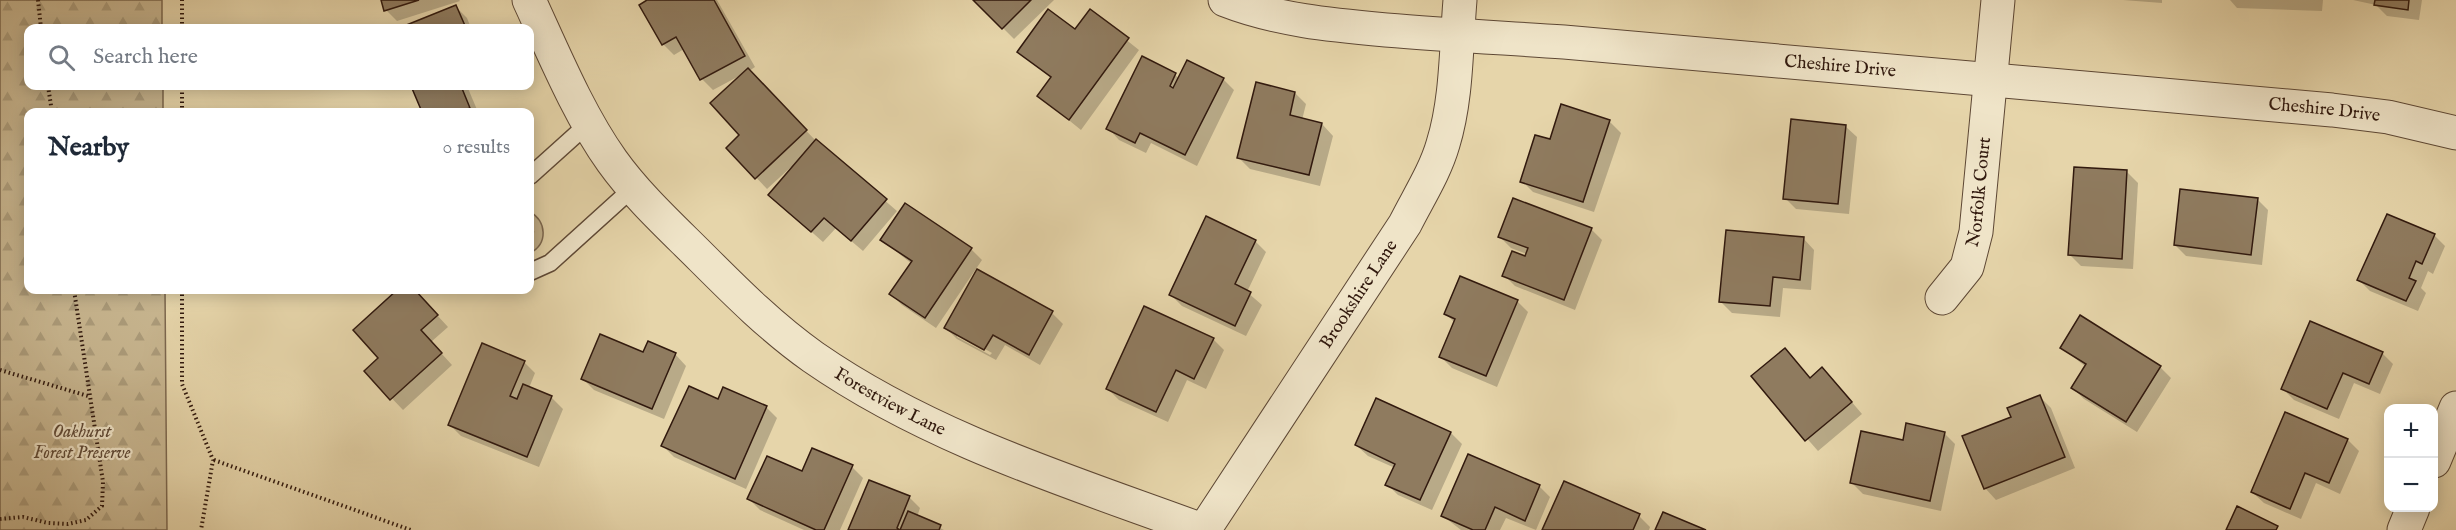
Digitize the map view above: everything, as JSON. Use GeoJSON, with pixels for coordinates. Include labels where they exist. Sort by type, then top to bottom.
{"type":"FeatureCollection","features":[{"type":"Feature","properties":{"kind":"street","name":"Forestview Lane"},"geometry":{"type":"LineString","coordinates":[[529,0],[590,122],[612,160],[634,187],[761,317],[813,357],[912,417],[984,449],[1203,530]]}},
{"type":"Feature","properties":{"kind":"street","name":"Cheshire Drive"},"geometry":{"type":"LineString","coordinates":[[1225,0],[1299,20],[1457,36],[1564,42],[2332,110],[2388,117],[2456,133]]}},
{"type":"Feature","properties":{"kind":"street","name":"Brookshire Lane"},"geometry":{"type":"LineString","coordinates":[[1203,530],[1405,224],[1427,181],[1443,144],[1451,101],[1460,0]]}},
{"type":"Feature","properties":{"kind":"street","name":"Norfolk Court"},"geometry":{"type":"LineString","coordinates":[[1941,298],[1967,267],[1977,232],[1998,0]]}},
{"type":"Feature","properties":{"kind":"street"},"geometry":{"type":"LineString","coordinates":[[2434,458],[2456,408]]}},
{"type":"Feature","properties":{"kind":"street"},"geometry":{"type":"LineString","coordinates":[[2404,530],[2412,512]]}},
{"type":"Feature","properties":{"kind":"lane"},"geometry":{"type":"LineString","coordinates":[[534,172],[590,122]]}},
{"type":"Feature","properties":{"kind":"lane"},"geometry":{"type":"LineString","coordinates":[[534,270],[550,263],[634,187]]}},
{"type":"Feature","properties":{"kind":"path"},"geometry":{"type":"LineString","coordinates":[[38,0],[41,24]]}},
{"type":"Feature","properties":{"kind":"path"},"geometry":{"type":"LineString","coordinates":[[182,0],[182,24]]}},
{"type":"Feature","properties":{"kind":"path"},"geometry":{"type":"LineString","coordinates":[[49,90],[51,108]]}},
{"type":"Feature","properties":{"kind":"path"},"geometry":{"type":"LineString","coordinates":[[182,90],[182,108]]}},
{"type":"Feature","properties":{"kind":"path"},"geometry":{"type":"LineString","coordinates":[[0,519],[23,516],[48,523],[68,524],[86,520],[102,506],[103,482],[88,396],[75,294]]}},
{"type":"Feature","properties":{"kind":"path"},"geometry":{"type":"LineString","coordinates":[[182,294],[182,384],[213,460],[201,530]]}},
{"type":"Feature","properties":{"kind":"path"},"geometry":{"type":"LineString","coordinates":[[0,370],[88,396]]}},
{"type":"Feature","properties":{"kind":"path"},"geometry":{"type":"LineString","coordinates":[[213,460],[411,530]]}},
{"type":"Feature","properties":{"kind":"green space","name":"Oakhurst Forest Preserve"},"geometry":{"type":"Polygon","coordinates":[[[0,0],[162,0],[162,24],[24,24],[24,90],[163,90],[163,108],[24,108],[24,294],[165,294],[167,530],[0,530],[0,0]]]}},
{"type":"Feature","properties":{"kind":"green space"},"geometry":{"type":"Polygon","coordinates":[[[534,215],[540,221],[543,233],[534,250],[534,215]]]}},
{"type":"Feature","properties":{"kind":"building"},"geometry":{"type":"Polygon","coordinates":[[[381,0],[419,0],[384,11],[381,0]]]}},
{"type":"Feature","properties":{"kind":"building"},"geometry":{"type":"Polygon","coordinates":[[[647,0],[714,0],[745,56],[700,80],[676,37],[662,45],[639,5],[647,0]]]}},
{"type":"Feature","properties":{"kind":"building"},"geometry":{"type":"Polygon","coordinates":[[[973,0],[1031,0],[1002,29],[973,0]]]}},
{"type":"Feature","properties":{"kind":"building"},"geometry":{"type":"Polygon","coordinates":[[[2375,0],[2409,0],[2408,10],[2374,5],[2375,0]]]}},
{"type":"Feature","properties":{"kind":"building"},"geometry":{"type":"Polygon","coordinates":[[[456,5],[464,24],[409,24],[456,5]]]}},
{"type":"Feature","properties":{"kind":"building"},"geometry":{"type":"Polygon","coordinates":[[[1048,9],[1075,29],[1090,9],[1129,38],[1069,120],[1037,96],[1051,77],[1017,52],[1048,9]]]}},
{"type":"Feature","properties":{"kind":"building"},"geometry":{"type":"Polygon","coordinates":[[[1142,56],[1176,73],[1170,86],[1173,88],[1187,60],[1224,78],[1185,155],[1140,133],[1135,143],[1106,129],[1142,56]]]}},
{"type":"Feature","properties":{"kind":"building"},"geometry":{"type":"Polygon","coordinates":[[[748,68],[807,130],[755,179],[726,148],[739,135],[710,103],[748,68]]]}},
{"type":"Feature","properties":{"kind":"building"},"geometry":{"type":"Polygon","coordinates":[[[1256,82],[1295,92],[1290,115],[1322,123],[1309,175],[1237,158],[1256,82]]]}},
{"type":"Feature","properties":{"kind":"building"},"geometry":{"type":"Polygon","coordinates":[[[413,90],[463,90],[470,108],[420,108],[413,90]]]}},
{"type":"Feature","properties":{"kind":"building"},"geometry":{"type":"Polygon","coordinates":[[[1561,104],[1610,120],[1583,202],[1520,182],[1535,135],[1550,139],[1561,104]]]}},
{"type":"Feature","properties":{"kind":"building"},"geometry":{"type":"Polygon","coordinates":[[[1791,119],[1846,125],[1838,204],[1783,199],[1791,119]]]}},
{"type":"Feature","properties":{"kind":"building"},"geometry":{"type":"Polygon","coordinates":[[[816,139],[887,199],[851,241],[824,218],[811,232],[768,195],[816,139]]]}},
{"type":"Feature","properties":{"kind":"building"},"geometry":{"type":"Polygon","coordinates":[[[2074,167],[2127,170],[2122,259],[2068,255],[2074,167]]]}},
{"type":"Feature","properties":{"kind":"building"},"geometry":{"type":"Polygon","coordinates":[[[2180,189],[2258,198],[2251,255],[2174,245],[2180,189]]]}},
{"type":"Feature","properties":{"kind":"building"},"geometry":{"type":"Polygon","coordinates":[[[1513,198],[1592,228],[1564,300],[1502,276],[1512,251],[1525,256],[1528,248],[1498,237],[1513,198]]]}},
{"type":"Feature","properties":{"kind":"building"},"geometry":{"type":"Polygon","coordinates":[[[905,203],[972,248],[925,318],[889,294],[912,261],[880,240],[905,203]]]}},
{"type":"Feature","properties":{"kind":"building"},"geometry":{"type":"Polygon","coordinates":[[[2387,214],[2435,234],[2422,264],[2416,261],[2409,278],[2416,281],[2406,301],[2357,280],[2387,214]]]}},
{"type":"Feature","properties":{"kind":"building"},"geometry":{"type":"Polygon","coordinates":[[[1206,216],[1256,240],[1235,284],[1251,292],[1235,326],[1169,295],[1206,216]]]}},
{"type":"Feature","properties":{"kind":"building"},"geometry":{"type":"Polygon","coordinates":[[[1726,230],[1804,237],[1800,280],[1773,277],[1770,306],[1719,302],[1726,230]]]}},
{"type":"Feature","properties":{"kind":"building"},"geometry":{"type":"Polygon","coordinates":[[[977,269],[1053,311],[1029,355],[993,335],[984,350],[944,328],[977,269]]]}},
{"type":"Feature","properties":{"kind":"building"},"geometry":{"type":"Polygon","coordinates":[[[1460,276],[1518,300],[1486,376],[1439,357],[1455,319],[1444,314],[1460,276]]]}},
{"type":"Feature","properties":{"kind":"building"},"geometry":{"type":"Polygon","coordinates":[[[393,294],[419,294],[438,315],[421,330],[442,353],[390,400],[364,371],[378,358],[353,330],[393,294]]]}},
{"type":"Feature","properties":{"kind":"building"},"geometry":{"type":"Polygon","coordinates":[[[1144,306],[1214,338],[1194,379],[1176,370],[1156,412],[1106,389],[1144,306]]]}},
{"type":"Feature","properties":{"kind":"building"},"geometry":{"type":"Polygon","coordinates":[[[2080,315],[2161,366],[2126,422],[2071,388],[2086,364],[2060,348],[2080,315]]]}},
{"type":"Feature","properties":{"kind":"building"},"geometry":{"type":"Polygon","coordinates":[[[2310,321],[2383,352],[2369,384],[2343,373],[2327,409],[2281,389],[2310,321]]]}},
{"type":"Feature","properties":{"kind":"building"},"geometry":{"type":"Polygon","coordinates":[[[600,334],[643,352],[648,341],[676,353],[652,409],[581,379],[600,334]]]}},
{"type":"Feature","properties":{"kind":"building"},"geometry":{"type":"Polygon","coordinates":[[[482,343],[525,361],[510,396],[517,399],[523,384],[552,396],[527,457],[448,425],[482,343]]]}},
{"type":"Feature","properties":{"kind":"building"},"geometry":{"type":"Polygon","coordinates":[[[1785,348],[1810,378],[1822,367],[1852,402],[1805,441],[1751,376],[1785,348]]]}},
{"type":"Feature","properties":{"kind":"building"},"geometry":{"type":"Polygon","coordinates":[[[689,386],[718,399],[723,387],[767,406],[735,479],[661,446],[689,386]]]}},
{"type":"Feature","properties":{"kind":"building"},"geometry":{"type":"Polygon","coordinates":[[[2040,395],[2065,457],[1984,489],[1962,436],[2011,417],[2007,408],[2040,395]]]}},
{"type":"Feature","properties":{"kind":"building"},"geometry":{"type":"Polygon","coordinates":[[[1376,398],[1451,432],[1420,500],[1385,485],[1395,464],[1355,445],[1376,398]]]}},
{"type":"Feature","properties":{"kind":"building"},"geometry":{"type":"Polygon","coordinates":[[[2285,412],[2348,439],[2329,483],[2305,473],[2290,509],[2251,492],[2285,412]]]}},
{"type":"Feature","properties":{"kind":"building"},"geometry":{"type":"Polygon","coordinates":[[[1906,423],[1945,432],[1930,501],[1850,483],[1861,431],[1903,440],[1906,423]]]}},
{"type":"Feature","properties":{"kind":"building"},"geometry":{"type":"Polygon","coordinates":[[[812,448],[853,465],[824,530],[816,530],[747,499],[767,456],[802,471],[812,448]]]}},
{"type":"Feature","properties":{"kind":"building"},"geometry":{"type":"Polygon","coordinates":[[[1468,454],[1540,485],[1525,521],[1495,507],[1485,530],[1473,530],[1441,516],[1468,454]]]}},
{"type":"Feature","properties":{"kind":"building"},"geometry":{"type":"Polygon","coordinates":[[[869,480],[910,496],[897,528],[900,530],[848,530],[869,480]]]}},
{"type":"Feature","properties":{"kind":"building"},"geometry":{"type":"Polygon","coordinates":[[[1564,481],[1640,514],[1633,530],[1542,530],[1564,481]]]}},
{"type":"Feature","properties":{"kind":"building"},"geometry":{"type":"Polygon","coordinates":[[[2237,506],[2278,526],[2276,530],[2226,530],[2237,506]]]}},
{"type":"Feature","properties":{"kind":"building"},"geometry":{"type":"Polygon","coordinates":[[[908,511],[941,525],[939,530],[900,530],[908,511]]]}},
{"type":"Feature","properties":{"kind":"building"},"geometry":{"type":"Polygon","coordinates":[[[1663,512],[1706,530],[1655,530],[1663,512]]]}}]}
